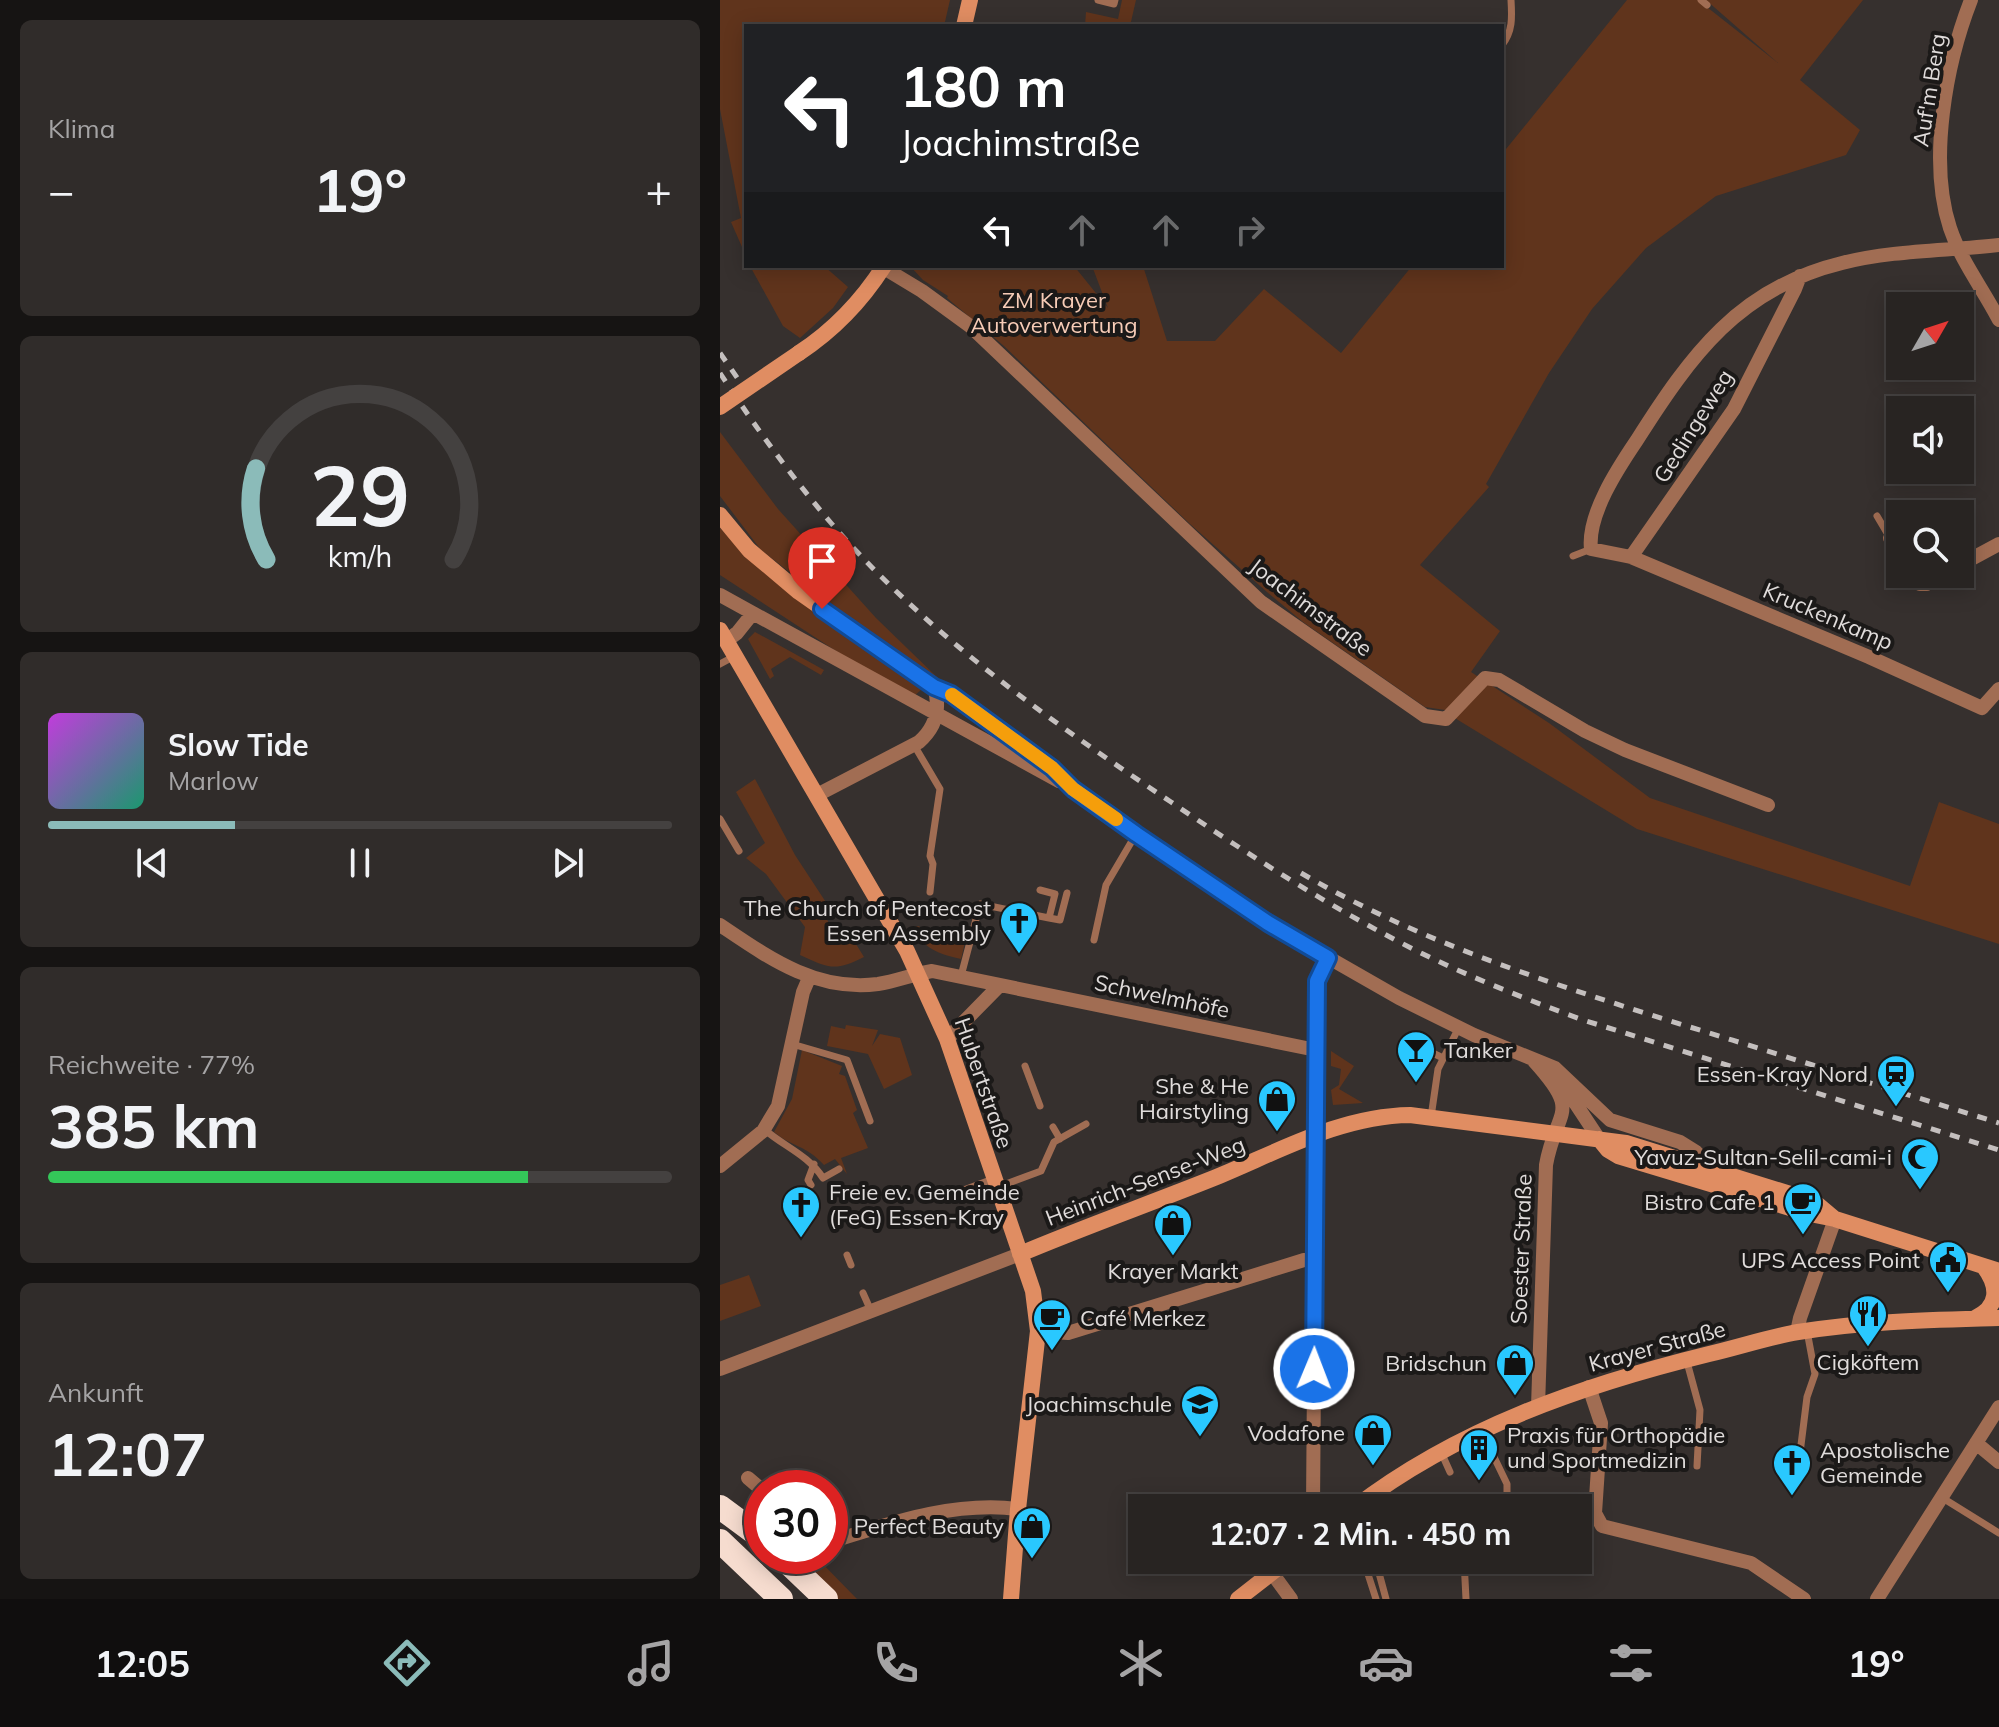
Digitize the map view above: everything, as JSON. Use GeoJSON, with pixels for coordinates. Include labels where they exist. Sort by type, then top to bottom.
{"type":"FeatureCollection","features":[{"type":"Feature","properties":{"kind":"highway"},"geometry":{"type":"LineString","coordinates":[[720,1507],[744,1525]]}},
{"type":"Feature","properties":{"kind":"highway"},"geometry":{"type":"LineString","coordinates":[[720,1541],[781,1599]]}},
{"type":"Feature","properties":{"kind":"highway"},"geometry":{"type":"LineString","coordinates":[[800,1574],[826,1599]]}},
{"type":"Feature","properties":{"kind":"main road"},"geometry":{"type":"LineString","coordinates":[[964,24],[970,0]]}},
{"type":"Feature","properties":{"kind":"main road","name":"Joachimstraße"},"geometry":{"type":"LineString","coordinates":[[720,407],[834,328],[855,307],[883,268]]}},
{"type":"Feature","properties":{"kind":"main road"},"geometry":{"type":"LineString","coordinates":[[720,515],[749,550],[799,592],[934,687]]}},
{"type":"Feature","properties":{"kind":"main road","name":"Hubertstraße"},"geometry":{"type":"LineString","coordinates":[[727,646],[817,795],[918,973],[947,1039],[1045,1327],[1018,1509],[1011,1599]]}},
{"type":"Feature","properties":{"kind":"main road","name":"Heinrich-Sense-Weg"},"geometry":{"type":"LineString","coordinates":[[1020,1254],[1047,1250],[1121,1215],[1341,1125],[1388,1115],[1431,1117],[1626,1143],[1808,1200],[1835,1219]]}},
{"type":"Feature","properties":{"kind":"main road","name":"Heinrich-Sense-Weg"},"geometry":{"type":"LineString","coordinates":[[1599,1139],[1618,1156],[1835,1219],[1994,1271]]}},
{"type":"Feature","properties":{"kind":"main road"},"geometry":{"type":"LineString","coordinates":[[1972,1319],[1990,1309],[1998,1296],[1994,1271]]}},
{"type":"Feature","properties":{"kind":"main road","name":"Krayer Straße"},"geometry":{"type":"LineString","coordinates":[[1375,1494],[1440,1451],[1481,1430],[1589,1387],[1802,1332],[1872,1323],[1999,1318]]}},
{"type":"Feature","properties":{"kind":"main road"},"geometry":{"type":"LineString","coordinates":[[1238,1599],[1271,1574]]}},
{"type":"Feature","properties":{"kind":"street","name":"Auf'm Berg"},"geometry":{"type":"LineString","coordinates":[[1971,0],[1951,67],[1940,172],[1949,225],[1958,250],[1999,320]]}},
{"type":"Feature","properties":{"kind":"street","name":"Gedingeweg"},"geometry":{"type":"LineString","coordinates":[[1591,549],[1589,536],[1594,519],[1626,457],[1697,352],[1772,289],[1843,262],[1999,245]]}},
{"type":"Feature","properties":{"kind":"street","name":"Joachimstraße"},"geometry":{"type":"LineString","coordinates":[[886,268],[970,326],[1261,602],[1425,716],[1446,719],[1485,678],[1499,680],[1585,731],[1625,750],[1768,805]]}},
{"type":"Feature","properties":{"kind":"street","name":"Gedingeweg"},"geometry":{"type":"LineString","coordinates":[[1631,557],[1734,409],[1800,276]]}},
{"type":"Feature","properties":{"kind":"street"},"geometry":{"type":"LineString","coordinates":[[1974,557],[1999,544]]}},
{"type":"Feature","properties":{"kind":"street"},"geometry":{"type":"LineString","coordinates":[[1591,549],[1631,557]]}},
{"type":"Feature","properties":{"kind":"street","name":"Kruckenkamp"},"geometry":{"type":"LineString","coordinates":[[1631,557],[1982,708],[1999,689]]}},
{"type":"Feature","properties":{"kind":"street"},"geometry":{"type":"LineString","coordinates":[[720,595],[937,717],[1073,789],[1268,923],[1328,958],[1317,981],[1313,1494]]}},
{"type":"Feature","properties":{"kind":"street"},"geometry":{"type":"LineString","coordinates":[[727,646],[753,613]]}},
{"type":"Feature","properties":{"kind":"street"},"geometry":{"type":"LineString","coordinates":[[817,795],[914,745],[928,734],[937,717],[934,687],[951,694],[1052,768],[1073,789]]}},
{"type":"Feature","properties":{"kind":"street"},"geometry":{"type":"LineString","coordinates":[[720,925],[809,978],[832,984],[877,984],[918,973]]}},
{"type":"Feature","properties":{"kind":"street","name":"Soester Straße"},"geometry":{"type":"LineString","coordinates":[[1328,958],[1399,998],[1555,1068],[1600,1111]]}},
{"type":"Feature","properties":{"kind":"street","name":"Schwelmhöfe"},"geometry":{"type":"LineString","coordinates":[[918,973],[932,971],[1316,1050]]}},
{"type":"Feature","properties":{"kind":"street"},"geometry":{"type":"LineString","coordinates":[[720,1166],[765,1130],[778,1106],[803,992],[809,978]]}},
{"type":"Feature","properties":{"kind":"street"},"geometry":{"type":"LineString","coordinates":[[947,1039],[999,986]]}},
{"type":"Feature","properties":{"kind":"street","name":"Soester Straße"},"geometry":{"type":"LineString","coordinates":[[1531,1058],[1555,1084],[1561,1096],[1562,1115],[1546,1165],[1538,1407]]}},
{"type":"Feature","properties":{"kind":"street","name":"Soester Straße"},"geometry":{"type":"LineString","coordinates":[[1531,1058],[1559,1078],[1599,1139]]}},
{"type":"Feature","properties":{"kind":"street","name":"Heinrich-Sense-Weg"},"geometry":{"type":"LineString","coordinates":[[1600,1111],[1610,1120],[1680,1142],[1696,1152],[1713,1170]]}},
{"type":"Feature","properties":{"kind":"street"},"geometry":{"type":"LineString","coordinates":[[1802,1332],[1800,1318],[1835,1219]]}},
{"type":"Feature","properties":{"kind":"street","name":"Heinrich-Sense-Weg"},"geometry":{"type":"LineString","coordinates":[[720,1369],[1020,1254]]}},
{"type":"Feature","properties":{"kind":"street"},"geometry":{"type":"LineString","coordinates":[[1045,1327],[1068,1333],[1304,1260],[1316,1259]]}},
{"type":"Feature","properties":{"kind":"street"},"geometry":{"type":"LineString","coordinates":[[1589,1387],[1601,1423],[1595,1513],[1602,1526],[1751,1563],[1804,1599]]}},
{"type":"Feature","properties":{"kind":"street"},"geometry":{"type":"LineString","coordinates":[[1877,1599],[1999,1407]]}},
{"type":"Feature","properties":{"kind":"street"},"geometry":{"type":"LineString","coordinates":[[1976,1443],[1999,1462]]}},
{"type":"Feature","properties":{"kind":"street"},"geometry":{"type":"LineString","coordinates":[[848,1536],[891,1523],[952,1510],[989,1505],[1018,1509]]}},
{"type":"Feature","properties":{"kind":"street"},"geometry":{"type":"LineString","coordinates":[[1273,1574],[1291,1599]]}},
{"type":"Feature","properties":{"kind":"lane"},"geometry":{"type":"LineString","coordinates":[[1098,0],[1114,4],[1115,0]]}},
{"type":"Feature","properties":{"kind":"lane"},"geometry":{"type":"LineString","coordinates":[[1504,42],[1512,23],[1511,0]]}},
{"type":"Feature","properties":{"kind":"lane"},"geometry":{"type":"LineString","coordinates":[[1877,516],[1886,531]]}},
{"type":"Feature","properties":{"kind":"lane"},"geometry":{"type":"LineString","coordinates":[[1573,556],[1591,549]]}},
{"type":"Feature","properties":{"kind":"lane"},"geometry":{"type":"LineString","coordinates":[[720,664],[727,646]]}},
{"type":"Feature","properties":{"kind":"lane"},"geometry":{"type":"LineString","coordinates":[[914,745],[940,789],[930,856],[933,864],[930,892]]}},
{"type":"Feature","properties":{"kind":"lane"},"geometry":{"type":"LineString","coordinates":[[721,824],[739,851]]}},
{"type":"Feature","properties":{"kind":"lane"},"geometry":{"type":"LineString","coordinates":[[1094,940],[1106,885],[1136,834]]}},
{"type":"Feature","properties":{"kind":"lane"},"geometry":{"type":"LineString","coordinates":[[1040,890],[1055,894],[1049,918]]}},
{"type":"Feature","properties":{"kind":"lane"},"geometry":{"type":"LineString","coordinates":[[960,978],[980,904],[1060,920],[1067,893]]}},
{"type":"Feature","properties":{"kind":"lane"},"geometry":{"type":"LineString","coordinates":[[1431,1117],[1438,1069],[1459,1027]]}},
{"type":"Feature","properties":{"kind":"lane"},"geometry":{"type":"LineString","coordinates":[[1406,1040],[1443,1058]]}},
{"type":"Feature","properties":{"kind":"lane"},"geometry":{"type":"LineString","coordinates":[[792,1044],[847,1060],[870,1121]]}},
{"type":"Feature","properties":{"kind":"lane"},"geometry":{"type":"LineString","coordinates":[[1025,1066],[1040,1106]]}},
{"type":"Feature","properties":{"kind":"lane"},"geometry":{"type":"LineString","coordinates":[[945,1197],[1041,1171],[1054,1142],[1086,1124]]}},
{"type":"Feature","properties":{"kind":"lane"},"geometry":{"type":"LineString","coordinates":[[1053,1127],[1060,1139]]}},
{"type":"Feature","properties":{"kind":"lane"},"geometry":{"type":"LineString","coordinates":[[765,1130],[804,1155],[823,1178],[839,1169]]}},
{"type":"Feature","properties":{"kind":"lane"},"geometry":{"type":"LineString","coordinates":[[811,1185],[808,1180],[814,1164]]}},
{"type":"Feature","properties":{"kind":"lane"},"geometry":{"type":"LineString","coordinates":[[847,1255],[851,1265]]}},
{"type":"Feature","properties":{"kind":"lane"},"geometry":{"type":"LineString","coordinates":[[863,1293],[871,1311]]}},
{"type":"Feature","properties":{"kind":"lane"},"geometry":{"type":"LineString","coordinates":[[1798,1469],[1807,1397],[1815,1374],[1802,1332]]}},
{"type":"Feature","properties":{"kind":"lane"},"geometry":{"type":"LineString","coordinates":[[1686,1360],[1700,1410],[1697,1466]]}},
{"type":"Feature","properties":{"kind":"lane"},"geometry":{"type":"LineString","coordinates":[[1481,1430],[1507,1484],[1506,1494]]}},
{"type":"Feature","properties":{"kind":"lane"},"geometry":{"type":"LineString","coordinates":[[1440,1451],[1450,1472]]}},
{"type":"Feature","properties":{"kind":"lane"},"geometry":{"type":"LineString","coordinates":[[1941,1497],[1999,1533]]}},
{"type":"Feature","properties":{"kind":"lane"},"geometry":{"type":"LineString","coordinates":[[1368,1574],[1376,1599]]}},
{"type":"Feature","properties":{"kind":"lane"},"geometry":{"type":"LineString","coordinates":[[1379,1574],[1386,1599]]}},
{"type":"Feature","properties":{"kind":"lane"},"geometry":{"type":"LineString","coordinates":[[1465,1574],[1466,1599]]}},
{"type":"Feature","properties":{"kind":"green space"},"geometry":{"type":"Polygon","coordinates":[[[720,0],[950,0],[944,24],[744,24],[744,251],[731,222],[741,218],[720,109],[720,0]]]}},
{"type":"Feature","properties":{"kind":"green space"},"geometry":{"type":"Polygon","coordinates":[[[1122,0],[1136,0],[1130,24],[1085,24],[1086,12],[1118,19],[1122,0]]]}},
{"type":"Feature","properties":{"kind":"green space","name":"ZM Krayer Autoverwertung"},"geometry":{"type":"Polygon","coordinates":[[[1627,0],[1698,0],[1778,63],[1706,0],[1863,0],[1800,80],[1860,130],[1846,155],[1716,196],[1646,248],[1592,309],[1549,373],[1486,484],[1489,487],[1420,565],[1500,631],[1471,672],[1549,723],[1650,798],[1910,886],[1939,802],[1999,824],[1999,944],[1637,829],[1445,710],[1425,707],[1303,622],[1267,592],[1190,524],[1004,346],[912,268],[1076,268],[1108,308],[1093,268],[1144,268],[1167,341],[1215,341],[1264,289],[1341,353],[1410,268],[1504,268],[1504,152],[1627,0]]]}},
{"type":"Feature","properties":{"kind":"green space"},"geometry":{"type":"Polygon","coordinates":[[[751,268],[826,268],[848,287],[833,308],[800,338],[783,326],[751,268]]]}},
{"type":"Feature","properties":{"kind":"green space"},"geometry":{"type":"Polygon","coordinates":[[[720,432],[778,509],[876,618],[942,682],[869,634],[761,550],[720,496],[720,432]]]}},
{"type":"Feature","properties":{"kind":"green space"},"geometry":{"type":"Polygon","coordinates":[[[720,528],[760,568],[922,689],[913,697],[865,670],[720,575],[720,528]]]}},
{"type":"Feature","properties":{"kind":"green space"},"geometry":{"type":"Polygon","coordinates":[[[755,632],[824,670],[821,675],[790,657],[771,669],[774,676],[770,679],[748,639],[755,632]]]}},
{"type":"Feature","properties":{"kind":"green space"},"geometry":{"type":"Polygon","coordinates":[[[755,779],[795,855],[831,910],[825,915],[838,943],[851,936],[864,957],[846,965],[832,966],[800,955],[805,927],[766,874],[746,858],[765,843],[736,792],[755,779]]]}},
{"type":"Feature","properties":{"kind":"green space"},"geometry":{"type":"Polygon","coordinates":[[[918,926],[966,938],[961,959],[927,946],[912,928],[918,926]]]}},
{"type":"Feature","properties":{"kind":"green space"},"geometry":{"type":"Polygon","coordinates":[[[846,1025],[878,1030],[872,1046],[880,1034],[900,1038],[912,1075],[884,1089],[868,1054],[827,1046],[831,1026],[845,1029],[846,1025]]]}},
{"type":"Feature","properties":{"kind":"green space"},"geometry":{"type":"Polygon","coordinates":[[[802,1050],[842,1066],[839,1074],[845,1076],[857,1110],[853,1113],[868,1148],[841,1158],[847,1174],[835,1159],[824,1165],[774,1132],[792,1099],[802,1050]]]}},
{"type":"Feature","properties":{"kind":"green space"},"geometry":{"type":"Polygon","coordinates":[[[1331,1051],[1354,1066],[1339,1089],[1363,1103],[1333,1105],[1331,1090],[1339,1085],[1341,1069],[1331,1066],[1331,1051]]]}},
{"type":"Feature","properties":{"kind":"green space"},"geometry":{"type":"Polygon","coordinates":[[[749,1275],[761,1306],[720,1321],[720,1285],[749,1275]]]}},
{"type":"Feature","properties":{"kind":"green space"},"geometry":{"type":"Polygon","coordinates":[[[810,1574],[833,1574],[857,1599],[835,1599],[810,1574]]]}},
{"type":"Feature","properties":{"kind":"railway"},"geometry":{"type":"LineString","coordinates":[[720,353],[738,379]]}},
{"type":"Feature","properties":{"kind":"railway"},"geometry":{"type":"LineString","coordinates":[[720,373],[773,450],[831,523],[868,564],[949,639],[1036,707],[1126,771],[1289,879],[1413,949],[1537,1003],[1999,1150]]}},
{"type":"Feature","properties":{"kind":"railway"},"geometry":{"type":"LineString","coordinates":[[1301,873],[1389,919],[1526,974],[1999,1123]]}},
{"type":"Feature","properties":{"kind":"slow traffic"},"geometry":{"type":"LineString","coordinates":[[952,695],[1116,819]]}},
{"type":"Feature","properties":{"kind":"place","name":"The Church of Pentecost Essen Assembly"},"geometry":{"type":"Point","coordinates":[1019,955]}},
{"type":"Feature","properties":{"kind":"place","name":"Tanker"},"geometry":{"type":"Point","coordinates":[1416,1084]}},
{"type":"Feature","properties":{"kind":"place","name":"Essen-Kray Nord"},"geometry":{"type":"Point","coordinates":[1896,1108]}},
{"type":"Feature","properties":{"kind":"place","name":"She & He Hairstyling"},"geometry":{"type":"Point","coordinates":[1277,1133]}},
{"type":"Feature","properties":{"kind":"place","name":"Yavuz-Sultan-Selil-cami-i"},"geometry":{"type":"Point","coordinates":[1920,1191]}},
{"type":"Feature","properties":{"kind":"place","name":"Bistro Cafe 1"},"geometry":{"type":"Point","coordinates":[1803,1236]}},
{"type":"Feature","properties":{"kind":"place","name":"Freie ev. Gemeinde (FeG) Essen-Kray"},"geometry":{"type":"Point","coordinates":[801,1239]}},
{"type":"Feature","properties":{"kind":"place","name":"Krayer Markt"},"geometry":{"type":"Point","coordinates":[1173,1257]}},
{"type":"Feature","properties":{"kind":"place","name":"UPS Access Point"},"geometry":{"type":"Point","coordinates":[1948,1294]}},
{"type":"Feature","properties":{"kind":"place","name":"Cigköftem"},"geometry":{"type":"Point","coordinates":[1868,1348]}},
{"type":"Feature","properties":{"kind":"place","name":"Café Merkez"},"geometry":{"type":"Point","coordinates":[1052,1352]}},
{"type":"Feature","properties":{"kind":"place","name":"Bridschun"},"geometry":{"type":"Point","coordinates":[1515,1397]}},
{"type":"Feature","properties":{"kind":"place","name":"Joachimschule"},"geometry":{"type":"Point","coordinates":[1200,1438]}},
{"type":"Feature","properties":{"kind":"place","name":"Vodafone"},"geometry":{"type":"Point","coordinates":[1373,1467]}},
{"type":"Feature","properties":{"kind":"place","name":"Praxis für Orthopädie und Sportmedizin"},"geometry":{"type":"Point","coordinates":[1479,1482]}},
{"type":"Feature","properties":{"kind":"place","name":"Apostolische Gemeinde"},"geometry":{"type":"Point","coordinates":[1792,1497]}},
{"type":"Feature","properties":{"kind":"place","name":"Perfect Beauty"},"geometry":{"type":"Point","coordinates":[1032,1560]}},
{"type":"Feature","properties":{"kind":"route"},"geometry":{"type":"LineString","coordinates":[[822,609],[934,687],[951,694],[1052,768],[1073,789],[1217,890],[1328,958],[1317,981],[1314,1369]]}}]}
